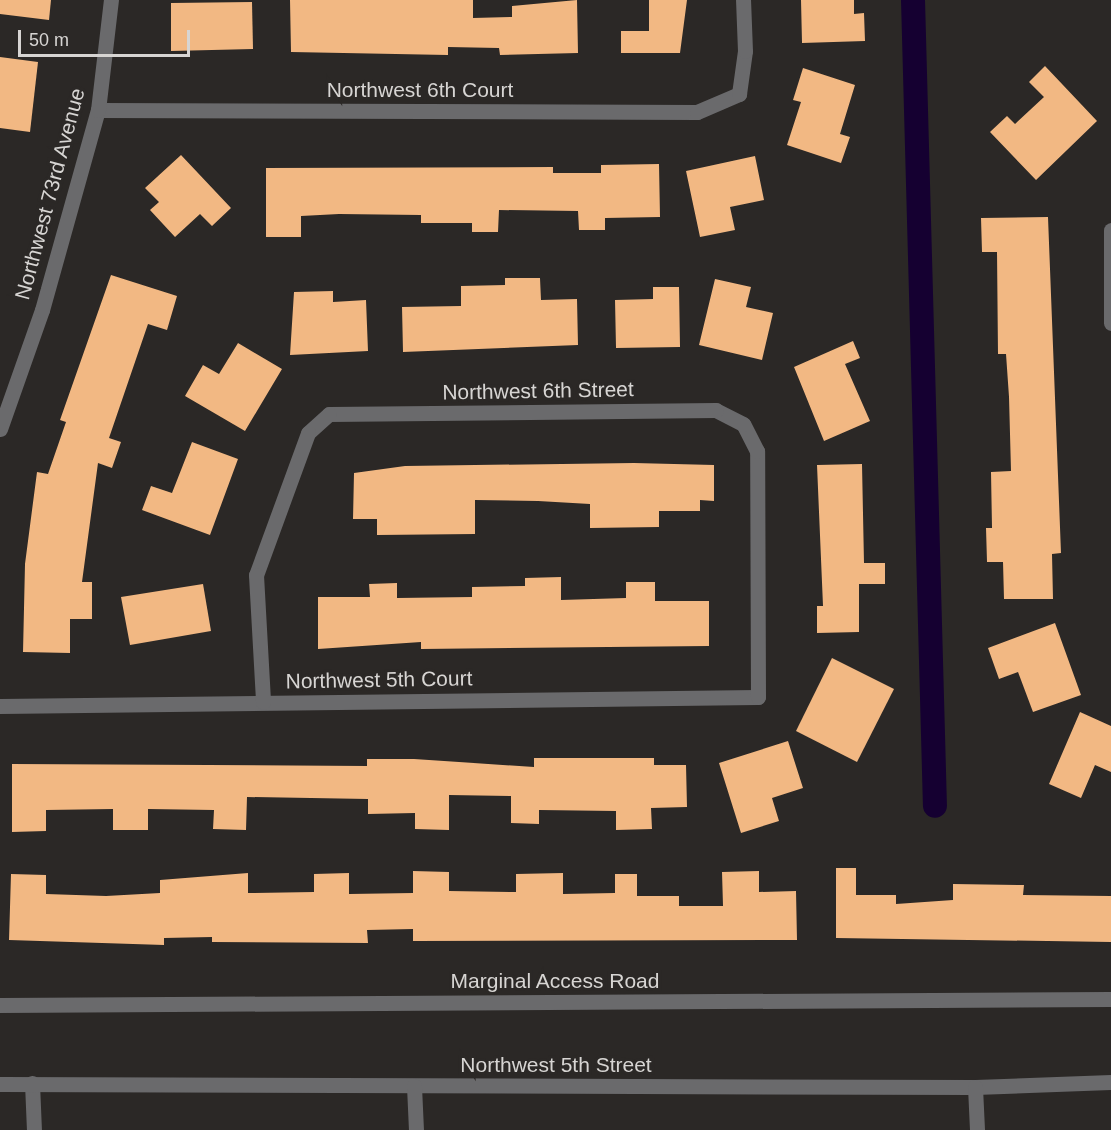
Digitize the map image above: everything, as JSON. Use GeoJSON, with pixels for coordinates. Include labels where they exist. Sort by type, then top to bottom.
{"type":"FeatureCollection","features":[{"type":"Feature","properties":{"kind":"street","name":"Northwest 73rd Avenue"},"geometry":{"type":"LineString","coordinates":[[0,429],[42,310],[98,110],[111,0]]}},
{"type":"Feature","properties":{"kind":"street","name":"Northwest 6th Court"},"geometry":{"type":"LineString","coordinates":[[98,110],[697,112],[739,94],[745,51],[743,0]]}},
{"type":"Feature","properties":{"kind":"street"},"geometry":{"type":"LineString","coordinates":[[1111,230],[1111,323]]}},
{"type":"Feature","properties":{"kind":"street","name":"Northwest 6th Street"},"geometry":{"type":"LineString","coordinates":[[263,702],[256,575],[308,433],[328,414],[716,410],[743,424],[756,450],[758,697]]}},
{"type":"Feature","properties":{"kind":"street","name":"Northwest 5th Court"},"geometry":{"type":"LineString","coordinates":[[0,706],[758,697]]}},
{"type":"Feature","properties":{"kind":"street","name":"Marginal Access Road"},"geometry":{"type":"LineString","coordinates":[[0,1005],[1111,999]]}},
{"type":"Feature","properties":{"kind":"street","name":"Northwest 5th Street"},"geometry":{"type":"LineString","coordinates":[[0,1084],[975,1087],[1111,1082]]}},
{"type":"Feature","properties":{"kind":"street"},"geometry":{"type":"LineString","coordinates":[[32,1083],[34,1130]]}},
{"type":"Feature","properties":{"kind":"street"},"geometry":{"type":"LineString","coordinates":[[414,1086],[416,1130]]}},
{"type":"Feature","properties":{"kind":"street"},"geometry":{"type":"LineString","coordinates":[[975,1087],[977,1130]]}},
{"type":"Feature","properties":{"kind":"building"},"geometry":{"type":"Polygon","coordinates":[[[0,0],[51,0],[49,20],[0,14],[0,0]]]}},
{"type":"Feature","properties":{"kind":"building"},"geometry":{"type":"Polygon","coordinates":[[[290,0],[473,0],[473,18],[512,17],[512,6],[577,0],[578,53],[500,55],[499,48],[448,47],[448,55],[291,52],[290,0]]]}},
{"type":"Feature","properties":{"kind":"building"},"geometry":{"type":"Polygon","coordinates":[[[649,0],[687,0],[680,53],[621,53],[621,31],[649,31],[649,0]]]}},
{"type":"Feature","properties":{"kind":"building"},"geometry":{"type":"Polygon","coordinates":[[[801,0],[854,0],[854,14],[864,13],[865,41],[802,43],[801,0]]]}},
{"type":"Feature","properties":{"kind":"building"},"geometry":{"type":"Polygon","coordinates":[[[252,2],[253,49],[171,51],[171,3],[252,2]]]}},
{"type":"Feature","properties":{"kind":"building"},"geometry":{"type":"Polygon","coordinates":[[[0,57],[38,62],[30,132],[0,128],[0,57]]]}},
{"type":"Feature","properties":{"kind":"building"},"geometry":{"type":"Polygon","coordinates":[[[1045,66],[1097,121],[1036,180],[990,132],[1007,116],[1015,124],[1044,97],[1029,82],[1045,66]]]}},
{"type":"Feature","properties":{"kind":"building"},"geometry":{"type":"Polygon","coordinates":[[[803,68],[855,85],[840,134],[850,137],[841,163],[787,145],[801,102],[793,100],[803,68]]]}},
{"type":"Feature","properties":{"kind":"building"},"geometry":{"type":"Polygon","coordinates":[[[181,155],[231,208],[212,226],[200,214],[175,237],[150,210],[159,202],[145,188],[181,155]]]}},
{"type":"Feature","properties":{"kind":"building"},"geometry":{"type":"Polygon","coordinates":[[[755,156],[764,200],[730,207],[735,230],[700,237],[686,171],[755,156]]]}},
{"type":"Feature","properties":{"kind":"building"},"geometry":{"type":"Polygon","coordinates":[[[659,164],[660,217],[605,218],[605,230],[579,230],[578,211],[499,210],[498,232],[472,232],[472,223],[421,223],[421,215],[339,214],[301,216],[301,237],[266,237],[266,168],[553,167],[553,173],[601,173],[601,165],[659,164]]]}},
{"type":"Feature","properties":{"kind":"building"},"geometry":{"type":"Polygon","coordinates":[[[1048,217],[1061,553],[1052,554],[1053,599],[1004,599],[1003,562],[987,562],[986,528],[992,528],[991,472],[1011,471],[1009,397],[1006,354],[998,354],[997,252],[982,252],[981,218],[1048,217]]]}},
{"type":"Feature","properties":{"kind":"building"},"geometry":{"type":"Polygon","coordinates":[[[111,275],[177,296],[167,330],[148,324],[109,438],[121,442],[112,468],[98,463],[82,582],[92,582],[92,619],[70,619],[70,653],[23,652],[25,564],[37,472],[48,474],[66,422],[60,420],[111,275]]]}},
{"type":"Feature","properties":{"kind":"building"},"geometry":{"type":"Polygon","coordinates":[[[505,278],[540,278],[541,300],[577,299],[578,345],[403,352],[402,307],[461,306],[461,286],[505,285],[505,278]]]}},
{"type":"Feature","properties":{"kind":"building"},"geometry":{"type":"Polygon","coordinates":[[[715,279],[751,287],[746,307],[773,313],[762,360],[699,345],[715,279]]]}},
{"type":"Feature","properties":{"kind":"building"},"geometry":{"type":"Polygon","coordinates":[[[653,287],[679,287],[680,347],[616,348],[615,300],[653,299],[653,287]]]}},
{"type":"Feature","properties":{"kind":"building"},"geometry":{"type":"Polygon","coordinates":[[[333,291],[333,302],[366,300],[368,351],[290,355],[294,292],[333,291]]]}},
{"type":"Feature","properties":{"kind":"building"},"geometry":{"type":"Polygon","coordinates":[[[853,341],[860,358],[845,364],[870,421],[824,441],[794,367],[853,341]]]}},
{"type":"Feature","properties":{"kind":"building"},"geometry":{"type":"Polygon","coordinates":[[[238,343],[282,369],[245,431],[185,396],[203,365],[219,374],[238,343]]]}},
{"type":"Feature","properties":{"kind":"building"},"geometry":{"type":"Polygon","coordinates":[[[192,442],[238,459],[210,535],[142,510],[151,486],[172,493],[192,442]]]}},
{"type":"Feature","properties":{"kind":"building"},"geometry":{"type":"Polygon","coordinates":[[[634,463],[714,465],[714,501],[700,500],[700,511],[659,511],[659,527],[590,528],[590,504],[538,501],[475,500],[475,534],[377,535],[377,519],[353,519],[354,473],[405,466],[634,463]]]}},
{"type":"Feature","properties":{"kind":"building"},"geometry":{"type":"Polygon","coordinates":[[[862,464],[864,563],[885,563],[885,584],[859,584],[859,632],[817,633],[817,606],[823,606],[817,465],[862,464]]]}},
{"type":"Feature","properties":{"kind":"building"},"geometry":{"type":"Polygon","coordinates":[[[561,577],[561,600],[626,598],[626,582],[655,582],[655,601],[709,601],[709,646],[421,649],[421,642],[318,649],[318,597],[370,597],[369,584],[397,583],[397,598],[472,597],[472,587],[525,586],[525,578],[561,577]]]}},
{"type":"Feature","properties":{"kind":"building"},"geometry":{"type":"Polygon","coordinates":[[[203,584],[211,631],[130,645],[121,597],[203,584]]]}},
{"type":"Feature","properties":{"kind":"building"},"geometry":{"type":"Polygon","coordinates":[[[1055,623],[1081,695],[1033,712],[1018,672],[999,679],[988,648],[1055,623]]]}},
{"type":"Feature","properties":{"kind":"building"},"geometry":{"type":"Polygon","coordinates":[[[832,658],[894,689],[857,762],[796,731],[832,658]]]}},
{"type":"Feature","properties":{"kind":"building"},"geometry":{"type":"Polygon","coordinates":[[[1080,712],[1111,726],[1111,772],[1095,765],[1081,798],[1049,784],[1080,712]]]}},
{"type":"Feature","properties":{"kind":"building"},"geometry":{"type":"Polygon","coordinates":[[[788,741],[803,788],[772,798],[779,821],[741,833],[719,763],[788,741]]]}},
{"type":"Feature","properties":{"kind":"building"},"geometry":{"type":"Polygon","coordinates":[[[534,758],[654,758],[654,765],[686,765],[687,807],[651,808],[652,829],[616,830],[616,811],[539,810],[539,824],[511,823],[511,796],[449,795],[449,830],[415,829],[415,813],[368,814],[368,799],[247,797],[246,830],[213,829],[214,810],[148,809],[148,830],[113,830],[113,809],[46,810],[46,831],[12,832],[12,764],[367,766],[367,759],[414,759],[534,767],[534,758]]]}},
{"type":"Feature","properties":{"kind":"building"},"geometry":{"type":"Polygon","coordinates":[[[836,868],[856,868],[856,895],[896,895],[896,904],[953,900],[953,884],[1024,885],[1023,895],[1111,896],[1111,942],[836,938],[836,868]]]}},
{"type":"Feature","properties":{"kind":"building"},"geometry":{"type":"Polygon","coordinates":[[[413,871],[449,872],[449,891],[516,892],[516,874],[563,873],[563,894],[615,893],[615,874],[637,874],[637,896],[679,896],[679,906],[723,906],[722,872],[759,871],[759,892],[796,891],[797,940],[413,941],[413,929],[367,930],[368,943],[212,942],[212,937],[164,938],[164,945],[9,940],[11,874],[46,875],[46,894],[106,896],[160,893],[160,880],[248,873],[248,893],[314,892],[314,874],[349,873],[349,894],[413,893],[413,871]]]}},
{"type":"Feature","properties":{"kind":"waterway"},"geometry":{"type":"LineString","coordinates":[[913,0],[935,806]]}}]}
